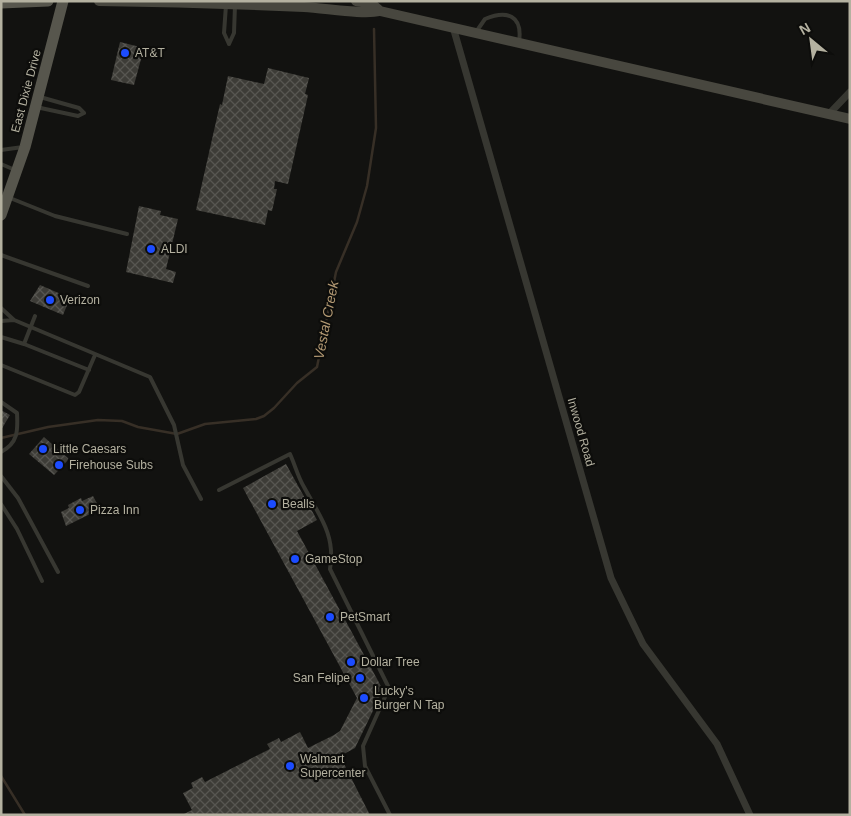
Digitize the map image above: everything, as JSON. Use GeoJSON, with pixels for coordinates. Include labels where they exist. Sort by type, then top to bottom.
{"type":"FeatureCollection","features":[{"type":"Feature","properties":{"kind":"main road"},"geometry":{"type":"LineString","coordinates":[[1,3],[48,1]]}},
{"type":"Feature","properties":{"kind":"main road","name":"East Dixie Drive"},"geometry":{"type":"LineString","coordinates":[[1,215],[25,147],[63,1]]}},
{"type":"Feature","properties":{"kind":"main road"},"geometry":{"type":"LineString","coordinates":[[98,1],[231,2],[335,8],[369,14],[381,6]]}},
{"type":"Feature","properties":{"kind":"main road"},"geometry":{"type":"LineString","coordinates":[[356,1],[371,3],[454,27],[850,119]]}},
{"type":"Feature","properties":{"kind":"street","name":"Inwood Road"},"geometry":{"type":"LineString","coordinates":[[454,27],[612,578],[643,644],[718,744],[750,815]]}},
{"type":"Feature","properties":{"kind":"street"},"geometry":{"type":"LineString","coordinates":[[830,114],[850,92]]}},
{"type":"Feature","properties":{"kind":"lane"},"geometry":{"type":"LineString","coordinates":[[231,2],[234,32],[229,44],[224,33],[231,2]]}},
{"type":"Feature","properties":{"kind":"lane"},"geometry":{"type":"LineString","coordinates":[[476,32],[485,19],[504,14],[512,16],[519,25],[519,42]]}},
{"type":"Feature","properties":{"kind":"lane"},"geometry":{"type":"LineString","coordinates":[[38,102],[79,108],[84,113],[78,116],[38,102]]}},
{"type":"Feature","properties":{"kind":"lane"},"geometry":{"type":"LineString","coordinates":[[1,150],[25,147]]}},
{"type":"Feature","properties":{"kind":"lane"},"geometry":{"type":"LineString","coordinates":[[1,164],[16,170]]}},
{"type":"Feature","properties":{"kind":"lane"},"geometry":{"type":"LineString","coordinates":[[8,198],[55,216],[127,234]]}},
{"type":"Feature","properties":{"kind":"lane"},"geometry":{"type":"LineString","coordinates":[[1,255],[88,286]]}},
{"type":"Feature","properties":{"kind":"lane"},"geometry":{"type":"LineString","coordinates":[[1,308],[14,320],[150,377],[174,425],[183,465],[201,499]]}},
{"type":"Feature","properties":{"kind":"lane"},"geometry":{"type":"LineString","coordinates":[[24,344],[35,316]]}},
{"type":"Feature","properties":{"kind":"lane"},"geometry":{"type":"LineString","coordinates":[[1,321],[14,320]]}},
{"type":"Feature","properties":{"kind":"lane"},"geometry":{"type":"LineString","coordinates":[[1,336],[89,370]]}},
{"type":"Feature","properties":{"kind":"lane"},"geometry":{"type":"LineString","coordinates":[[1,364],[75,395],[79,392],[95,355]]}},
{"type":"Feature","properties":{"kind":"lane"},"geometry":{"type":"LineString","coordinates":[[1,402],[17,413],[18,427],[17,436],[11,447],[1,452]]}},
{"type":"Feature","properties":{"kind":"lane"},"geometry":{"type":"LineString","coordinates":[[219,490],[290,454],[302,484],[325,524],[333,553],[330,569],[389,688],[363,746],[365,766],[390,815]]}},
{"type":"Feature","properties":{"kind":"lane"},"geometry":{"type":"LineString","coordinates":[[1,476],[18,498],[58,572]]}},
{"type":"Feature","properties":{"kind":"lane"},"geometry":{"type":"LineString","coordinates":[[1,504],[17,529],[42,581]]}},
{"type":"Feature","properties":{"kind":"building"},"geometry":{"type":"Polygon","coordinates":[[[120,42],[144,48],[134,85],[111,80],[120,42]]]}},
{"type":"Feature","properties":{"kind":"building"},"geometry":{"type":"Polygon","coordinates":[[[268,68],[309,78],[305,94],[308,95],[288,184],[275,181],[274,189],[277,189],[272,211],[268,210],[265,225],[196,210],[228,76],[264,84],[268,68]]]}},
{"type":"Feature","properties":{"kind":"building","name":"ALDI"},"geometry":{"type":"Polygon","coordinates":[[[139,206],[161,211],[160,215],[178,219],[166,269],[176,272],[173,283],[126,272],[139,206]]]}},
{"type":"Feature","properties":{"kind":"building","name":"Verizon"},"geometry":{"type":"Polygon","coordinates":[[[40,285],[70,298],[63,315],[30,301],[40,285]]]}},
{"type":"Feature","properties":{"kind":"building"},"geometry":{"type":"Polygon","coordinates":[[[1,410],[10,415],[1,430],[1,410]]]}},
{"type":"Feature","properties":{"kind":"building"},"geometry":{"type":"Polygon","coordinates":[[[44,437],[69,459],[54,475],[29,454],[44,437]]]}},
{"type":"Feature","properties":{"kind":"building"},"geometry":{"type":"Polygon","coordinates":[[[286,464],[317,520],[297,531],[383,690],[355,748],[340,756],[370,815],[182,815],[192,810],[183,793],[193,788],[191,783],[202,777],[205,782],[270,749],[267,744],[279,738],[281,742],[300,732],[308,748],[334,735],[340,731],[357,698],[243,488],[286,464]]]}},
{"type":"Feature","properties":{"kind":"building","name":"Pizza Inn"},"geometry":{"type":"Polygon","coordinates":[[[93,496],[100,509],[66,526],[61,512],[69,508],[68,505],[81,498],[82,501],[93,496]]]}},
{"type":"Feature","properties":{"kind":"waterway","name":"Vestal Creek"},"geometry":{"type":"LineString","coordinates":[[1,438],[48,427],[98,420],[122,421],[138,427],[177,434],[205,424],[256,419],[264,416],[274,408],[297,383],[317,367],[336,272],[357,222],[367,186],[376,128],[374,29]]}},
{"type":"Feature","properties":{"kind":"waterway","name":"Vestal Creek"},"geometry":{"type":"LineString","coordinates":[[1,776],[25,815]]}},
{"type":"Feature","properties":{"kind":"place","name":"AT&T"},"geometry":{"type":"Point","coordinates":[125,53]}},
{"type":"Feature","properties":{"kind":"place","name":"ALDI"},"geometry":{"type":"Point","coordinates":[151,249]}},
{"type":"Feature","properties":{"kind":"place","name":"Verizon"},"geometry":{"type":"Point","coordinates":[50,300]}},
{"type":"Feature","properties":{"kind":"place","name":"Little Caesars"},"geometry":{"type":"Point","coordinates":[43,449]}},
{"type":"Feature","properties":{"kind":"place","name":"Firehouse Subs"},"geometry":{"type":"Point","coordinates":[59,465]}},
{"type":"Feature","properties":{"kind":"place","name":"Bealls"},"geometry":{"type":"Point","coordinates":[272,504]}},
{"type":"Feature","properties":{"kind":"place","name":"Pizza Inn"},"geometry":{"type":"Point","coordinates":[80,510]}},
{"type":"Feature","properties":{"kind":"place","name":"GameStop"},"geometry":{"type":"Point","coordinates":[295,559]}},
{"type":"Feature","properties":{"kind":"place","name":"PetSmart"},"geometry":{"type":"Point","coordinates":[330,617]}},
{"type":"Feature","properties":{"kind":"place","name":"Dollar Tree"},"geometry":{"type":"Point","coordinates":[351,662]}},
{"type":"Feature","properties":{"kind":"place","name":"San Felipe"},"geometry":{"type":"Point","coordinates":[360,678]}},
{"type":"Feature","properties":{"kind":"place","name":"Lucky's Burger N Tap"},"geometry":{"type":"Point","coordinates":[364,698]}},
{"type":"Feature","properties":{"kind":"place","name":"Walmart Supercenter"},"geometry":{"type":"Point","coordinates":[290,766]}}]}
